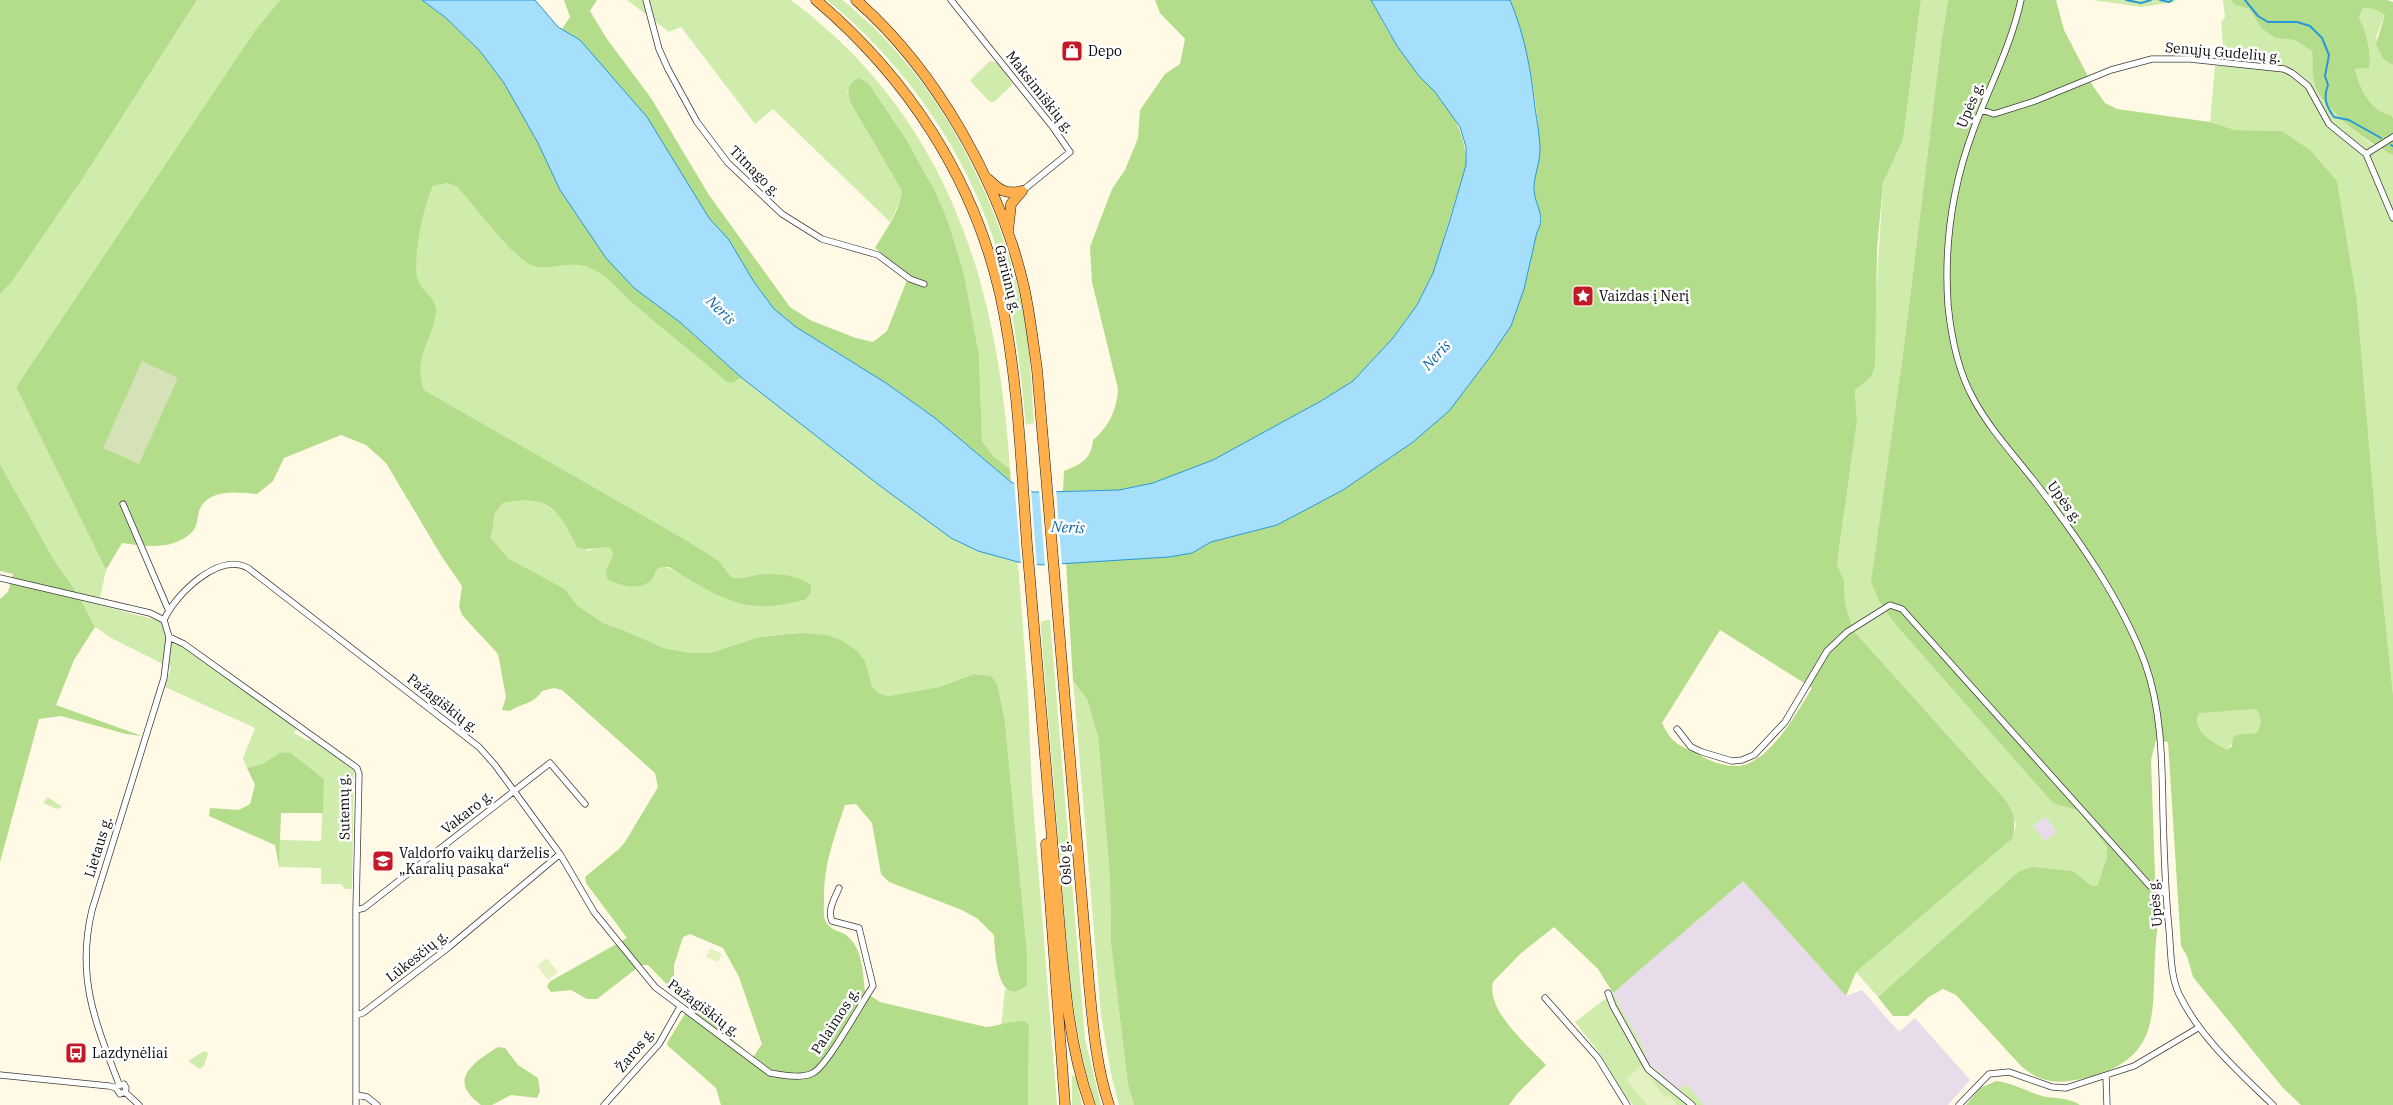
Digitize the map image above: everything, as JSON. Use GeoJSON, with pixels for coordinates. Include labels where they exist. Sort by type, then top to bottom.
{"type":"FeatureCollection","features":[{"type":"Feature","properties":{"kind":"highway","name":"Gariūnų g."},"geometry":{"type":"LineString","coordinates":[[816,0],[865,44],[901,87],[935,135],[960,181],[988,252],[999,292],[1013,370],[1034,619]]}},
{"type":"Feature","properties":{"kind":"highway","name":"Gariūnų g."},"geometry":{"type":"LineString","coordinates":[[856,0],[882,25],[925,76],[957,123],[982,172],[1008,235],[1023,285],[1031,325],[1042,426],[1057,617]]}},
{"type":"Feature","properties":{"kind":"highway"},"geometry":{"type":"LineString","coordinates":[[982,172],[1002,192],[1013,193],[1022,191]]}},
{"type":"Feature","properties":{"kind":"highway"},"geometry":{"type":"LineString","coordinates":[[1008,235],[1011,204],[1022,191]]}},
{"type":"Feature","properties":{"kind":"highway","name":"Oslo g."},"geometry":{"type":"LineString","coordinates":[[1057,617],[1089,984],[1096,1047],[1103,1086],[1109,1105]]}},
{"type":"Feature","properties":{"kind":"highway","name":"Oslo g."},"geometry":{"type":"LineString","coordinates":[[1034,619],[1040,708],[1069,1024],[1090,1105]]}},
{"type":"Feature","properties":{"kind":"highway"},"geometry":{"type":"LineString","coordinates":[[1040,708],[1044,814],[1065,1105]]}},
{"type":"Feature","properties":{"kind":"street","name":"Titnago g."},"geometry":{"type":"LineString","coordinates":[[646,0],[659,49],[668,69],[697,122],[728,163],[782,214],[822,240],[878,255],[910,279],[924,284]]}},
{"type":"Feature","properties":{"kind":"street","name":"Maksimiškių g."},"geometry":{"type":"LineString","coordinates":[[951,0],[1052,126],[1070,152],[1022,191]]}},
{"type":"Feature","properties":{"kind":"street","name":"Upės g."},"geometry":{"type":"LineString","coordinates":[[2021,0],[2007,47],[1970,137],[1955,190],[1947,237],[1948,306],[1953,338],[1962,374],[1972,398],[1987,422],[2072,532],[2117,604],[2141,653],[2149,674],[2159,724],[2166,894],[2175,983],[2198,1028],[2273,1105]]}},
{"type":"Feature","properties":{"kind":"street","name":"Senųjų Gudelių g."},"geometry":{"type":"LineString","coordinates":[[1982,110],[1994,114],[2035,101],[2111,70],[2152,59],[2190,59],[2277,68],[2292,73],[2301,79],[2308,86],[2329,124],[2366,154],[2393,218]]}},
{"type":"Feature","properties":{"kind":"street"},"geometry":{"type":"LineString","coordinates":[[2366,154],[2393,137]]}},
{"type":"Feature","properties":{"kind":"street"},"geometry":{"type":"LineString","coordinates":[[123,504],[168,609]]}},
{"type":"Feature","properties":{"kind":"street","name":"Pažagiškių g."},"geometry":{"type":"LineString","coordinates":[[164,620],[168,609],[174,601],[213,569],[233,564],[243,566],[479,747],[495,765],[560,854],[594,912],[655,987],[770,1073],[787,1076]]}},
{"type":"Feature","properties":{"kind":"street"},"geometry":{"type":"LineString","coordinates":[[0,578],[150,613],[164,620]]}},
{"type":"Feature","properties":{"kind":"street"},"geometry":{"type":"LineString","coordinates":[[1677,729],[1690,747],[1702,752],[1732,761],[1742,760],[1754,755],[1785,722],[1828,651],[1839,638],[1890,605],[1902,609],[2150,886],[2166,894]]}},
{"type":"Feature","properties":{"kind":"street","name":"Lietaus g."},"geometry":{"type":"LineString","coordinates":[[118,1086],[93,1008],[85,965],[86,944],[92,910],[164,678],[169,637],[164,620]]}},
{"type":"Feature","properties":{"kind":"street","name":"Sutemų g."},"geometry":{"type":"LineString","coordinates":[[169,637],[184,644],[358,768],[356,1015]]}},
{"type":"Feature","properties":{"kind":"street","name":"Vakaro g."},"geometry":{"type":"LineString","coordinates":[[356,910],[364,908],[550,763],[584,804]]}},
{"type":"Feature","properties":{"kind":"street","name":"Lūkesčių g."},"geometry":{"type":"LineString","coordinates":[[356,1015],[363,1014],[449,947],[560,854]]}},
{"type":"Feature","properties":{"kind":"street","name":"Palaimos g."},"geometry":{"type":"LineString","coordinates":[[787,1076],[807,1075],[819,1068],[873,986],[858,928],[832,921],[830,916],[830,910],[839,888]]}},
{"type":"Feature","properties":{"kind":"street"},"geometry":{"type":"LineString","coordinates":[[1608,993],[1613,1006],[1648,1068],[1692,1105]]}},
{"type":"Feature","properties":{"kind":"street"},"geometry":{"type":"LineString","coordinates":[[1545,998],[1598,1058],[1627,1105]]}},
{"type":"Feature","properties":{"kind":"street","name":"Žaros g."},"geometry":{"type":"LineString","coordinates":[[604,1105],[659,1044],[680,1007]]}},
{"type":"Feature","properties":{"kind":"street"},"geometry":{"type":"LineString","coordinates":[[356,1015],[356,1105]]}},
{"type":"Feature","properties":{"kind":"street"},"geometry":{"type":"LineString","coordinates":[[1959,1105],[1982,1079],[1996,1072],[2009,1072],[2058,1088],[2074,1086],[2134,1066],[2198,1028]]}},
{"type":"Feature","properties":{"kind":"street"},"geometry":{"type":"LineString","coordinates":[[0,1075],[118,1086],[117,1093],[125,1092],[139,1105]]}},
{"type":"Feature","properties":{"kind":"street"},"geometry":{"type":"LineString","coordinates":[[2106,1076],[2106,1105]]}},
{"type":"Feature","properties":{"kind":"street"},"geometry":{"type":"LineString","coordinates":[[357,1096],[367,1097],[377,1105]]}},
{"type":"Feature","properties":{"kind":"shaded area"},"geometry":{"type":"Polygon","coordinates":[[[2046,817],[2057,832],[2044,842],[2033,826],[2046,817]]]}},
{"type":"Feature","properties":{"kind":"shaded area"},"geometry":{"type":"Polygon","coordinates":[[[1743,881],[1846,996],[1862,990],[1899,1032],[1915,1018],[1970,1080],[1948,1105],[1704,1105],[1686,1084],[1680,1090],[1648,1063],[1644,1049],[1613,993],[1743,881]]]}},
{"type":"Feature","properties":{"kind":"green space"},"geometry":{"type":"Polygon","coordinates":[[[0,0],[197,0],[83,178],[11,283],[0,294],[0,0]]]}},
{"type":"Feature","properties":{"kind":"green space"},"geometry":{"type":"Polygon","coordinates":[[[197,0],[280,0],[256,29],[16,387],[106,570],[100,598],[77,593],[54,560],[0,464],[0,294],[11,283],[83,178],[197,0]]]}},
{"type":"Feature","properties":{"kind":"green space"},"geometry":{"type":"Polygon","coordinates":[[[280,0],[422,0],[446,18],[480,51],[504,83],[538,143],[560,190],[634,288],[681,323],[742,378],[732,383],[727,382],[596,271],[578,265],[541,267],[525,262],[505,243],[457,187],[447,183],[433,186],[423,219],[418,247],[418,280],[435,303],[436,308],[434,324],[422,359],[421,378],[424,390],[686,540],[719,561],[732,578],[764,574],[789,576],[811,585],[811,593],[805,600],[777,605],[747,605],[712,592],[669,567],[657,569],[652,579],[644,585],[634,587],[617,583],[607,579],[606,570],[613,555],[611,548],[586,549],[577,547],[558,514],[550,507],[531,500],[503,503],[495,513],[491,538],[508,558],[565,589],[577,605],[603,623],[664,648],[691,653],[710,653],[759,637],[799,633],[827,635],[841,640],[857,651],[865,661],[872,687],[879,693],[888,696],[939,687],[974,674],[991,676],[998,686],[1005,722],[1027,952],[1027,985],[1017,991],[1009,991],[1004,985],[997,965],[994,935],[978,919],[962,910],[889,882],[881,874],[872,823],[856,804],[845,805],[833,841],[825,876],[824,916],[829,926],[846,935],[856,946],[863,969],[865,992],[880,1002],[986,1027],[1017,1021],[1026,1022],[1029,1026],[1028,1105],[721,1105],[716,1088],[668,1046],[667,1043],[689,1007],[648,965],[641,965],[597,999],[587,999],[571,990],[551,992],[547,987],[549,982],[627,938],[586,883],[585,877],[625,842],[658,787],[655,773],[562,690],[554,688],[542,691],[528,703],[510,711],[502,710],[506,697],[498,654],[462,615],[459,607],[462,586],[442,557],[386,463],[366,445],[341,435],[284,458],[273,481],[257,494],[232,492],[209,498],[199,511],[194,530],[184,538],[168,545],[158,546],[122,543],[106,570],[16,387],[256,29],[280,0]],[[690,934],[683,937],[674,965],[674,979],[698,1013],[708,1018],[753,1057],[762,1044],[739,977],[723,948],[690,934]]]}},
{"type":"Feature","properties":{"kind":"green space"},"geometry":{"type":"Polygon","coordinates":[[[564,0],[597,0],[590,11],[607,39],[651,98],[709,195],[790,307],[812,321],[856,338],[873,342],[887,331],[909,275],[875,248],[895,213],[902,191],[850,102],[848,91],[852,83],[859,78],[869,84],[906,139],[936,193],[948,221],[964,274],[979,355],[982,441],[993,456],[1010,469],[1011,482],[935,418],[886,383],[796,327],[774,309],[754,282],[729,240],[709,218],[580,40],[562,29],[570,17],[564,0]]]}},
{"type":"Feature","properties":{"kind":"green space"},"geometry":{"type":"Polygon","coordinates":[[[627,0],[791,0],[845,46],[889,96],[926,150],[954,208],[977,269],[993,333],[1004,400],[1010,469],[993,456],[982,441],[979,355],[964,274],[948,221],[936,193],[906,139],[869,84],[847,90],[850,102],[902,191],[901,199],[890,222],[773,109],[755,124],[681,27],[669,32],[627,0]]]}},
{"type":"Feature","properties":{"kind":"green space"},"geometry":{"type":"Polygon","coordinates":[[[827,0],[843,0],[877,31],[908,64],[952,128],[971,163],[988,199],[1002,236],[1023,310],[1029,352],[1034,423],[1026,425],[1015,333],[1005,279],[978,199],[960,161],[939,125],[914,90],[858,28],[827,0]]]}},
{"type":"Feature","properties":{"kind":"green space"},"geometry":{"type":"Polygon","coordinates":[[[1155,0],[1371,0],[1398,47],[1452,115],[1460,130],[1466,165],[1433,273],[1417,305],[1393,338],[1353,381],[1321,401],[1213,460],[1153,483],[1119,490],[1063,491],[1064,471],[1087,457],[1093,440],[1104,429],[1111,417],[1118,389],[1092,282],[1090,247],[1112,189],[1125,170],[1138,138],[1140,110],[1165,74],[1180,64],[1185,39],[1160,13],[1155,0]]]}},
{"type":"Feature","properties":{"kind":"green space"},"geometry":{"type":"Polygon","coordinates":[[[1510,0],[1921,0],[1903,140],[1883,183],[1877,249],[1875,365],[1871,377],[1855,390],[1857,421],[1837,564],[1844,580],[1845,603],[1853,630],[2003,797],[2010,807],[2013,816],[2013,838],[1856,972],[1846,996],[1743,881],[1613,993],[1598,969],[1554,927],[1520,954],[1493,982],[1493,993],[1502,1016],[1519,1038],[1546,1065],[1518,1093],[1509,1105],[1134,1105],[1128,1085],[1111,944],[1110,877],[1098,736],[1087,699],[1073,681],[1066,562],[1169,557],[1192,553],[1211,542],[1277,525],[1343,490],[1413,442],[1449,411],[1511,326],[1524,289],[1537,232],[1542,219],[1534,189],[1540,147],[1536,110],[1531,72],[1517,18],[1510,0]],[[1720,630],[1662,723],[1669,736],[1681,746],[1716,763],[1741,766],[1757,759],[1776,742],[1812,688],[1720,630]]]}},
{"type":"Feature","properties":{"kind":"green space"},"geometry":{"type":"Polygon","coordinates":[[[1921,0],[1948,0],[1902,362],[1879,601],[1895,624],[2053,802],[2077,810],[2107,847],[2107,857],[2097,886],[2092,886],[2073,871],[2046,869],[2018,872],[1878,997],[1856,972],[2013,838],[2016,824],[2003,797],[1853,630],[1845,603],[1844,580],[1837,564],[1857,421],[1855,389],[1871,377],[1883,183],[1903,140],[1921,0]],[[2046,817],[2033,826],[2045,841],[2057,832],[2046,817]]]}},
{"type":"Feature","properties":{"kind":"green space"},"geometry":{"type":"Polygon","coordinates":[[[1948,0],[2056,0],[2064,30],[2093,86],[2105,103],[2117,109],[2210,122],[2235,130],[2282,131],[2310,150],[2337,181],[2357,302],[2379,560],[2393,695],[2393,1105],[2301,1105],[2283,1088],[2193,977],[2187,956],[2181,946],[2168,742],[2156,740],[2151,760],[2157,932],[2153,1004],[2150,1024],[2143,1042],[2130,1057],[2110,1070],[2081,1079],[2049,1081],[2035,1076],[2021,1066],[1956,995],[1943,989],[1929,997],[1908,1016],[1893,1016],[1878,997],[2018,872],[2032,867],[2073,871],[2092,886],[2097,886],[2107,857],[2107,847],[2077,810],[2053,803],[1895,624],[1879,601],[1871,582],[1902,362],[1948,0]],[[2256,709],[2199,713],[2197,719],[2201,731],[2227,750],[2232,746],[2233,737],[2240,734],[2257,733],[2261,721],[2256,709]]]}},
{"type":"Feature","properties":{"kind":"green space"},"geometry":{"type":"Polygon","coordinates":[[[2092,0],[2175,0],[2175,2],[2141,7],[2092,0]]]}},
{"type":"Feature","properties":{"kind":"green space"},"geometry":{"type":"Polygon","coordinates":[[[2223,0],[2230,0],[2235,5],[2249,9],[2262,29],[2275,38],[2296,40],[2312,51],[2314,84],[2355,131],[2374,146],[2393,155],[2393,695],[2379,560],[2357,302],[2282,131],[2235,130],[2210,122],[2215,66],[2225,66],[2221,22],[2225,17],[2223,0]]]}},
{"type":"Feature","properties":{"kind":"green space"},"geometry":{"type":"Polygon","coordinates":[[[2230,0],[2387,0],[2393,2],[2393,65],[2383,59],[2376,44],[2385,15],[2374,9],[2363,8],[2359,17],[2368,42],[2370,62],[2369,68],[2355,69],[2367,98],[2377,109],[2391,115],[2393,118],[2393,155],[2360,135],[2320,95],[2314,82],[2312,51],[2295,40],[2275,38],[2262,29],[2249,9],[2235,5],[2230,0]]]}},
{"type":"Feature","properties":{"kind":"green space"},"geometry":{"type":"Polygon","coordinates":[[[2363,8],[2374,9],[2385,15],[2376,37],[2383,59],[2393,65],[2393,118],[2391,115],[2377,109],[2367,98],[2355,69],[2369,67],[2370,61],[2368,42],[2359,17],[2363,8]]]}},
{"type":"Feature","properties":{"kind":"green space"},"geometry":{"type":"Polygon","coordinates":[[[990,61],[998,63],[1013,84],[994,102],[990,102],[971,82],[971,79],[990,61]]]}},
{"type":"Feature","properties":{"kind":"green space"},"geometry":{"type":"Polygon","coordinates":[[[447,183],[457,187],[505,243],[525,262],[541,267],[578,265],[596,271],[647,316],[727,381],[738,381],[742,378],[879,485],[951,538],[978,551],[1018,562],[1028,695],[1032,790],[1057,1105],[1028,1105],[1029,1026],[1015,1021],[1001,1026],[1005,989],[1012,991],[1027,985],[1027,952],[1005,722],[998,686],[984,675],[974,674],[939,687],[888,696],[879,693],[872,687],[868,675],[799,633],[759,637],[710,653],[691,653],[664,648],[603,623],[577,605],[565,589],[508,558],[491,538],[495,513],[503,503],[520,499],[533,500],[543,504],[561,517],[588,551],[600,547],[611,548],[613,555],[606,570],[651,581],[655,572],[662,567],[674,570],[721,595],[735,600],[789,602],[805,600],[763,574],[743,579],[732,578],[719,561],[686,540],[424,390],[420,368],[421,359],[433,324],[436,308],[435,303],[418,280],[418,247],[423,219],[433,186],[447,183]]]}},
{"type":"Feature","properties":{"kind":"green space"},"geometry":{"type":"Polygon","coordinates":[[[142,361],[178,378],[139,464],[103,448],[142,361]]]}},
{"type":"Feature","properties":{"kind":"green space"},"geometry":{"type":"Polygon","coordinates":[[[0,464],[54,560],[77,593],[95,627],[74,660],[56,705],[142,736],[126,734],[61,716],[39,719],[0,862],[0,599],[8,592],[13,574],[0,571],[0,464]]]}},
{"type":"Feature","properties":{"kind":"green space"},"geometry":{"type":"Polygon","coordinates":[[[80,600],[160,621],[176,641],[297,728],[294,733],[308,741],[313,739],[354,768],[352,889],[345,889],[341,884],[321,884],[321,868],[279,867],[280,840],[321,841],[324,779],[291,753],[281,752],[262,764],[247,768],[243,758],[255,728],[165,687],[171,668],[111,638],[95,627],[80,600]]]}},
{"type":"Feature","properties":{"kind":"green space"},"geometry":{"type":"Polygon","coordinates":[[[1050,620],[1085,1039],[1101,1105],[1096,1105],[1083,1060],[1070,982],[1041,630],[1041,622],[1050,620]]]}},
{"type":"Feature","properties":{"kind":"green space"},"geometry":{"type":"Polygon","coordinates":[[[1073,681],[1087,699],[1098,735],[1110,877],[1111,944],[1128,1085],[1134,1105],[1119,1105],[1111,1074],[1101,1015],[1073,681]]]}},
{"type":"Feature","properties":{"kind":"green space"},"geometry":{"type":"Polygon","coordinates":[[[2256,709],[2261,721],[2257,733],[2240,734],[2227,750],[2205,735],[2198,725],[2199,712],[2256,709]]]}},
{"type":"Feature","properties":{"kind":"green space"},"geometry":{"type":"Polygon","coordinates":[[[281,752],[291,753],[324,779],[323,813],[281,813],[279,867],[275,845],[209,816],[210,808],[239,810],[250,804],[255,785],[247,768],[262,764],[281,752]]]}},
{"type":"Feature","properties":{"kind":"green space"},"geometry":{"type":"Polygon","coordinates":[[[48,797],[62,807],[57,809],[43,803],[48,797]]]}},
{"type":"Feature","properties":{"kind":"green space"},"geometry":{"type":"Polygon","coordinates":[[[710,948],[722,954],[718,962],[706,957],[710,948]]]}},
{"type":"Feature","properties":{"kind":"green space"},"geometry":{"type":"Polygon","coordinates":[[[547,958],[558,972],[548,980],[537,966],[547,958]]]}},
{"type":"Feature","properties":{"kind":"green space"},"geometry":{"type":"Polygon","coordinates":[[[1613,993],[1644,1049],[1648,1063],[1680,1090],[1686,1084],[1704,1105],[1633,1105],[1625,1096],[1600,1054],[1575,1022],[1613,993]]]}},
{"type":"Feature","properties":{"kind":"green space"},"geometry":{"type":"Polygon","coordinates":[[[498,1047],[505,1048],[518,1065],[538,1078],[540,1091],[537,1098],[511,1095],[492,1105],[481,1105],[471,1096],[466,1088],[467,1072],[480,1059],[498,1047]]]}},
{"type":"Feature","properties":{"kind":"green space"},"geometry":{"type":"Polygon","coordinates":[[[204,1051],[208,1053],[204,1066],[200,1069],[188,1061],[204,1051]]]}},
{"type":"Feature","properties":{"kind":"green space"},"geometry":{"type":"Polygon","coordinates":[[[1641,1066],[1665,1097],[1669,1095],[1677,1105],[1647,1105],[1626,1079],[1641,1066]]]}},
{"type":"Feature","properties":{"kind":"green space"},"geometry":{"type":"Polygon","coordinates":[[[1072,1075],[1076,1077],[1082,1105],[1072,1105],[1072,1075]]]}},
{"type":"Feature","properties":{"kind":"green space"},"geometry":{"type":"Polygon","coordinates":[[[1996,1081],[2014,1085],[2042,1096],[2076,1102],[2080,1105],[1966,1105],[1980,1088],[1996,1081]]]}},
{"type":"Feature","properties":{"kind":"water","name":"Neris"},"geometry":{"type":"Polygon","coordinates":[[[422,0],[535,0],[558,27],[580,40],[647,117],[709,218],[729,240],[754,282],[774,309],[796,327],[886,383],[935,418],[1011,482],[1033,492],[1119,490],[1153,483],[1213,460],[1321,401],[1353,381],[1393,338],[1417,305],[1433,273],[1450,220],[1466,165],[1466,147],[1460,127],[1435,92],[1419,76],[1397,46],[1371,0],[1510,0],[1520,27],[1532,80],[1540,145],[1534,188],[1541,221],[1524,289],[1511,326],[1490,357],[1449,411],[1413,442],[1343,490],[1277,525],[1211,542],[1192,553],[1169,557],[1042,565],[1018,562],[978,551],[951,538],[879,485],[742,378],[681,323],[634,288],[606,258],[560,190],[538,143],[504,83],[480,51],[446,18],[422,0]]]}},
{"type":"Feature","properties":{"kind":"pier"},"geometry":{"type":"Polygon","coordinates":[[[1014,481],[1031,488],[1037,567],[1021,565],[1014,481]]]}},
{"type":"Feature","properties":{"kind":"pier"},"geometry":{"type":"Polygon","coordinates":[[[1039,489],[1056,489],[1062,565],[1045,567],[1039,489]]]}},
{"type":"Feature","properties":{"kind":"waterway"},"geometry":{"type":"LineString","coordinates":[[2126,0],[2141,3],[2151,0]]}},
{"type":"Feature","properties":{"kind":"waterway"},"geometry":{"type":"LineString","coordinates":[[2160,0],[2169,2],[2172,0]]}},
{"type":"Feature","properties":{"kind":"waterway"},"geometry":{"type":"LineString","coordinates":[[2245,0],[2258,16],[2268,22],[2297,22],[2310,26],[2322,38],[2329,55],[2325,76],[2328,85],[2326,102],[2329,109],[2334,117],[2349,120],[2381,138]]}},
{"type":"Feature","properties":{"kind":"place","name":"Depo"},"geometry":{"type":"Point","coordinates":[1072,51]}},
{"type":"Feature","properties":{"kind":"place","name":"Vaizdas į Nerį"},"geometry":{"type":"Point","coordinates":[1583,296]}},
{"type":"Feature","properties":{"kind":"place","name":"Valdorfo vaikų darželis „Karalių pasaka“"},"geometry":{"type":"Point","coordinates":[383,861]}},
{"type":"Feature","properties":{"kind":"place","name":"Lazdynėliai"},"geometry":{"type":"Point","coordinates":[76,1053]}}]}
